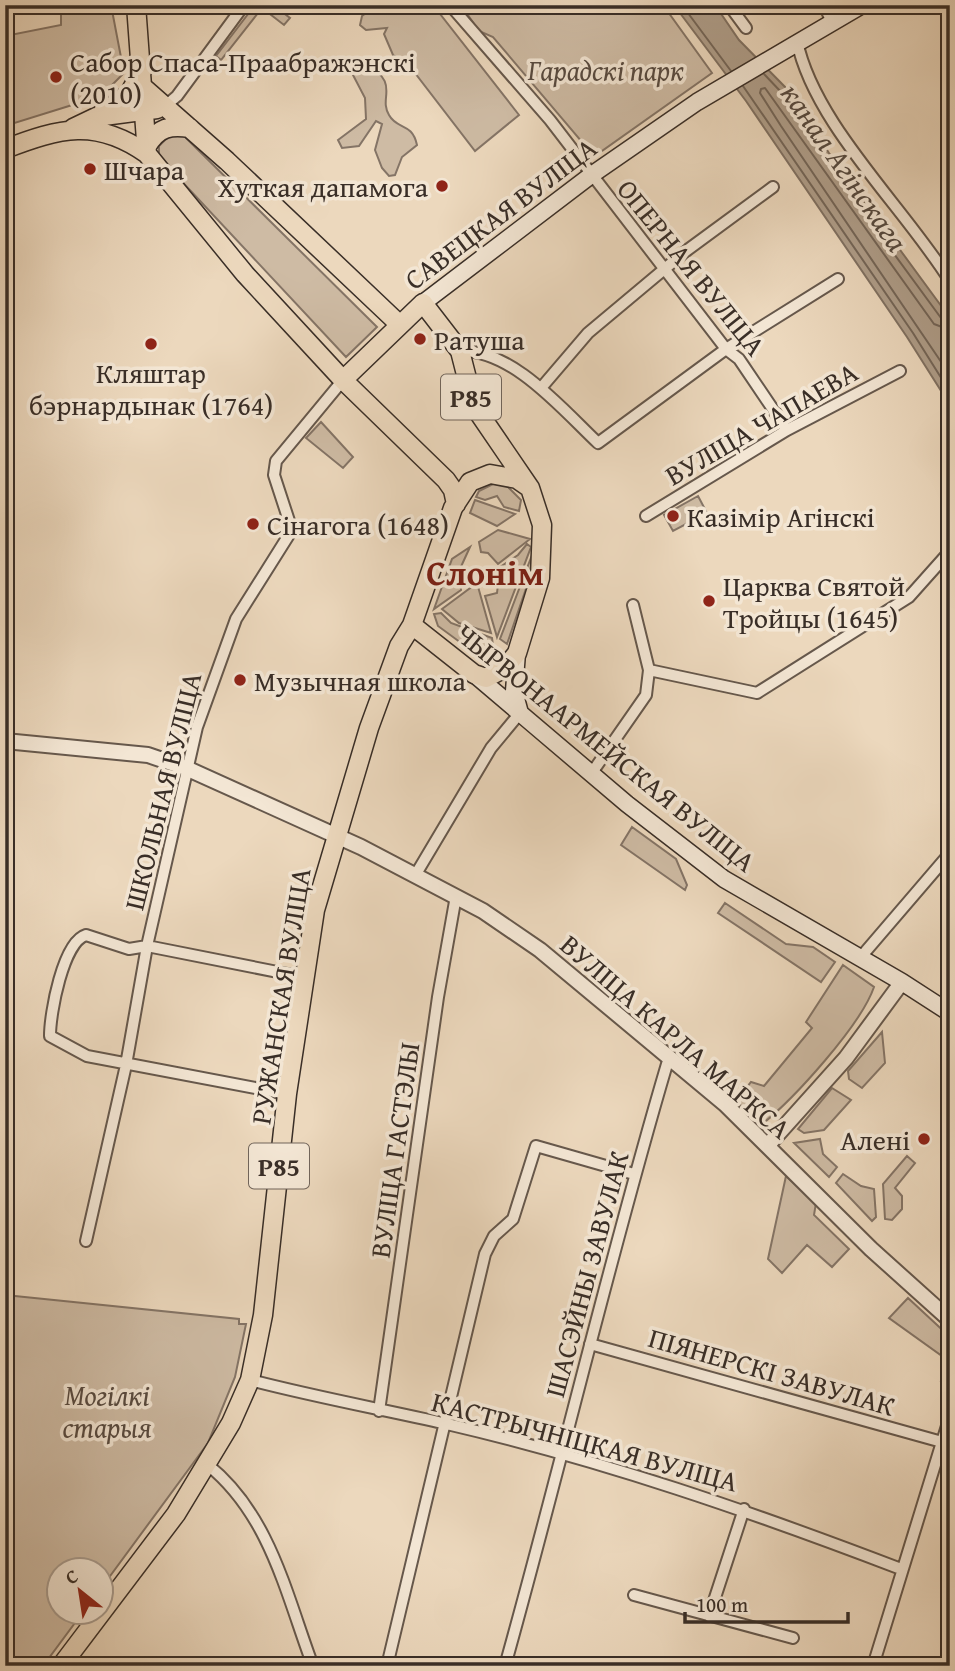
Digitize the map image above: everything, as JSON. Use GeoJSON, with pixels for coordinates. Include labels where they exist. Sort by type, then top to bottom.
{"type":"FeatureCollection","features":[{"type":"Feature","properties":{"kind":"main road"},"geometry":{"type":"LineString","coordinates":[[136,5],[147,150]]}},
{"type":"Feature","properties":{"kind":"main road","name":"САВЕЦКАЯ ВУЛІЦА"},"geometry":{"type":"LineString","coordinates":[[343,380],[423,303],[590,176],[697,102],[791,44],[862,5]]}},
{"type":"Feature","properties":{"kind":"main road"},"geometry":{"type":"LineString","coordinates":[[97,123],[129,94],[142,69]]}},
{"type":"Feature","properties":{"kind":"main road"},"geometry":{"type":"LineString","coordinates":[[144,88],[399,324]]}},
{"type":"Feature","properties":{"kind":"main road"},"geometry":{"type":"LineString","coordinates":[[5,149],[97,123],[121,126],[164,107]]}},
{"type":"Feature","properties":{"kind":"main road"},"geometry":{"type":"LineString","coordinates":[[97,123],[147,150]]}},
{"type":"Feature","properties":{"kind":"main road"},"geometry":{"type":"LineString","coordinates":[[147,150],[152,136],[166,128],[190,128]]}},
{"type":"Feature","properties":{"kind":"main road","name":"Р85"},"geometry":{"type":"LineString","coordinates":[[147,150],[244,275],[343,380],[446,480],[453,490],[456,504]]}},
{"type":"Feature","properties":{"kind":"main road","name":"Р85"},"geometry":{"type":"LineString","coordinates":[[423,303],[460,351],[474,406],[530,488],[542,524],[543,550],[538,588],[517,653],[494,676],[486,678],[474,674]]}},
{"type":"Feature","properties":{"kind":"main road","name":"Р85"},"geometry":{"type":"LineString","coordinates":[[412,625],[456,504],[470,482],[490,474],[517,479],[530,488]]}},
{"type":"Feature","properties":{"kind":"main road","name":"ЧЫРВОНААРМЕЙСКАЯ ВУЛІЦА"},"geometry":{"type":"LineString","coordinates":[[412,625],[591,774],[724,879],[902,982],[950,1013]]}},
{"type":"Feature","properties":{"kind":"main road","name":"РУЖАНСКАЯ ВУЛІЦА"},"geometry":{"type":"LineString","coordinates":[[61,1666],[176,1514],[208,1465],[250,1380],[263,1315],[287,1094],[315,910],[369,727],[399,646],[412,625]]}},
{"type":"Feature","properties":{"kind":"main road"},"geometry":{"type":"LineString","coordinates":[[517,653],[514,691],[520,713]]}},
{"type":"Feature","properties":{"kind":"street"},"geometry":{"type":"LineString","coordinates":[[164,107],[177,96],[244,5]]}},
{"type":"Feature","properties":{"kind":"street","name":"ОПЕРНАЯ ВУЛІЦА"},"geometry":{"type":"LineString","coordinates":[[450,5],[550,120],[590,176],[726,349],[739,359],[787,430]]}},
{"type":"Feature","properties":{"kind":"street"},"geometry":{"type":"LineString","coordinates":[[729,5],[746,28]]}},
{"type":"Feature","properties":{"kind":"street"},"geometry":{"type":"LineString","coordinates":[[824,5],[832,22]]}},
{"type":"Feature","properties":{"kind":"street"},"geometry":{"type":"LineString","coordinates":[[791,44],[835,123],[950,281]]}},
{"type":"Feature","properties":{"kind":"street"},"geometry":{"type":"LineString","coordinates":[[541,388],[588,332],[739,209],[773,187]]}},
{"type":"Feature","properties":{"kind":"street"},"geometry":{"type":"LineString","coordinates":[[460,351],[492,355],[541,388],[597,443],[726,349],[838,279]]}},
{"type":"Feature","properties":{"kind":"street","name":"ВУЛІЦА ЧАПАЕВА"},"geometry":{"type":"LineString","coordinates":[[646,516],[787,430],[900,371]]}},
{"type":"Feature","properties":{"kind":"street","name":"САВЕЦКАЯ ВУЛІЦА"},"geometry":{"type":"LineString","coordinates":[[286,540],[292,530],[274,475],[276,461],[343,380]]}},
{"type":"Feature","properties":{"kind":"street","name":"ШКОЛЬНАЯ ВУЛІЦА"},"geometry":{"type":"LineString","coordinates":[[86,1241],[126,1065],[147,946],[197,727],[236,618],[286,540]]}},
{"type":"Feature","properties":{"kind":"street"},"geometry":{"type":"LineString","coordinates":[[649,670],[757,693],[909,597],[950,551]]}},
{"type":"Feature","properties":{"kind":"street"},"geometry":{"type":"LineString","coordinates":[[591,774],[646,695],[649,670],[633,605]]}},
{"type":"Feature","properties":{"kind":"street"},"geometry":{"type":"LineString","coordinates":[[415,874],[491,748],[520,713]]}},
{"type":"Feature","properties":{"kind":"street","name":"ВУЛІЦА КАРЛА МАРКСА"},"geometry":{"type":"LineString","coordinates":[[5,741],[148,755],[186,768],[415,874],[456,896],[540,950],[673,1059],[768,1145],[871,1249],[950,1320]]}},
{"type":"Feature","properties":{"kind":"street"},"geometry":{"type":"LineString","coordinates":[[860,958],[950,853]]}},
{"type":"Feature","properties":{"kind":"street","name":"ВУЛІЦА ГАСТЭЛЫ"},"geometry":{"type":"LineString","coordinates":[[379,1411],[438,997],[456,896]]}},
{"type":"Feature","properties":{"kind":"street","name":"ШКОЛЬНАЯ ВУЛІЦА"},"geometry":{"type":"LineString","coordinates":[[126,1065],[87,1056],[50,1036],[52,1003],[74,942],[80,937],[86,935],[129,949],[147,946],[303,977]]}},
{"type":"Feature","properties":{"kind":"street"},"geometry":{"type":"LineString","coordinates":[[768,1145],[846,1058],[902,982]]}},
{"type":"Feature","properties":{"kind":"street","name":"ШАСЭЙНЫ ЗАВУЛАК"},"geometry":{"type":"LineString","coordinates":[[505,1666],[564,1455],[634,1174],[667,1064],[673,1059]]}},
{"type":"Feature","properties":{"kind":"street"},"geometry":{"type":"LineString","coordinates":[[126,1065],[287,1094]]}},
{"type":"Feature","properties":{"kind":"street"},"geometry":{"type":"LineString","coordinates":[[387,1666],[485,1254],[494,1236],[513,1219],[536,1146],[634,1174]]}},
{"type":"Feature","properties":{"kind":"street","name":"ПІЯНЕРСКІ ЗАВУЛАК"},"geometry":{"type":"LineString","coordinates":[[590,1343],[942,1442]]}},
{"type":"Feature","properties":{"kind":"street","name":"КАСТРЫЧНІЦКАЯ ВУЛІЦА"},"geometry":{"type":"LineString","coordinates":[[250,1380],[446,1424],[564,1455],[744,1509],[901,1569]]}},
{"type":"Feature","properties":{"kind":"street"},"geometry":{"type":"LineString","coordinates":[[873,1666],[950,1416]]}},
{"type":"Feature","properties":{"kind":"street"},"geometry":{"type":"LineString","coordinates":[[208,1465],[226,1479],[254,1516],[282,1575],[313,1666]]}},
{"type":"Feature","properties":{"kind":"street"},"geometry":{"type":"LineString","coordinates":[[709,1616],[744,1509]]}},
{"type":"Feature","properties":{"kind":"street"},"geometry":{"type":"LineString","coordinates":[[635,1595],[793,1638]]}},
{"type":"Feature","properties":{"kind":"green space"},"geometry":{"type":"Polygon","coordinates":[[[61,5],[111,5],[124,73],[101,96],[5,126],[5,36],[61,25],[61,5]]]}},
{"type":"Feature","properties":{"kind":"green space"},"geometry":{"type":"Polygon","coordinates":[[[255,5],[273,5],[290,18],[284,25],[262,8],[221,60],[216,56],[255,5]]]}},
{"type":"Feature","properties":{"kind":"green space"},"geometry":{"type":"Polygon","coordinates":[[[377,5],[433,5],[519,115],[475,151],[408,64],[393,55],[384,34],[387,28],[366,30],[360,25],[362,16],[377,5]]]}},
{"type":"Feature","properties":{"kind":"green space","name":"Гарадскі парк"},"geometry":{"type":"Polygon","coordinates":[[[461,5],[663,5],[712,73],[599,153],[587,148],[493,37],[479,31],[461,5]]]}},
{"type":"Feature","properties":{"kind":"green space"},"geometry":{"type":"Polygon","coordinates":[[[366,64],[377,71],[386,84],[386,108],[392,120],[412,133],[417,145],[402,157],[395,175],[389,176],[382,168],[375,150],[382,124],[376,121],[359,146],[342,148],[338,140],[366,119],[365,98],[353,75],[358,66],[366,64]]]}},
{"type":"Feature","properties":{"kind":"green space"},"geometry":{"type":"Polygon","coordinates":[[[181,133],[377,327],[346,357],[159,157],[159,146],[170,135],[181,133]]]}},
{"type":"Feature","properties":{"kind":"green space"},"geometry":{"type":"Polygon","coordinates":[[[321,422],[353,457],[343,468],[306,438],[321,422]]]}},
{"type":"Feature","properties":{"kind":"green space"},"geometry":{"type":"Polygon","coordinates":[[[495,483],[507,486],[521,500],[519,511],[504,507],[497,496],[485,500],[476,497],[479,491],[495,483]]]}},
{"type":"Feature","properties":{"kind":"green space"},"geometry":{"type":"Polygon","coordinates":[[[698,496],[707,513],[673,531],[664,515],[698,496]]]}},
{"type":"Feature","properties":{"kind":"green space"},"geometry":{"type":"Polygon","coordinates":[[[475,500],[515,514],[497,526],[470,513],[475,500]]]}},
{"type":"Feature","properties":{"kind":"green space"},"geometry":{"type":"Polygon","coordinates":[[[498,530],[530,539],[498,564],[488,553],[481,552],[479,542],[498,530]]]}},
{"type":"Feature","properties":{"kind":"green space"},"geometry":{"type":"Polygon","coordinates":[[[527,544],[531,547],[497,637],[485,596],[497,593],[500,567],[518,555],[527,544]]]}},
{"type":"Feature","properties":{"kind":"green space"},"geometry":{"type":"Polygon","coordinates":[[[470,547],[459,571],[461,590],[434,609],[452,559],[470,547]]]}},
{"type":"Feature","properties":{"kind":"green space"},"geometry":{"type":"Polygon","coordinates":[[[532,555],[530,577],[507,644],[500,639],[532,555]]]}},
{"type":"Feature","properties":{"kind":"green space"},"geometry":{"type":"Polygon","coordinates":[[[477,583],[491,633],[459,623],[442,609],[477,583]]]}},
{"type":"Feature","properties":{"kind":"green space"},"geometry":{"type":"Polygon","coordinates":[[[441,613],[451,623],[492,638],[495,661],[487,662],[438,626],[434,614],[441,613]]]}},
{"type":"Feature","properties":{"kind":"green space"},"geometry":{"type":"Polygon","coordinates":[[[632,827],[676,859],[687,885],[685,890],[621,845],[632,827]]]}},
{"type":"Feature","properties":{"kind":"green space"},"geometry":{"type":"Polygon","coordinates":[[[725,903],[786,944],[813,947],[835,962],[821,982],[718,913],[725,903]]]}},
{"type":"Feature","properties":{"kind":"green space"},"geometry":{"type":"Polygon","coordinates":[[[843,965],[874,987],[867,1003],[825,1060],[791,1098],[761,1125],[736,1101],[751,1082],[764,1086],[812,1028],[806,1022],[843,965]]]}},
{"type":"Feature","properties":{"kind":"green space"},"geometry":{"type":"Polygon","coordinates":[[[882,1032],[885,1063],[862,1088],[849,1079],[848,1071],[882,1032]]]}},
{"type":"Feature","properties":{"kind":"green space"},"geometry":{"type":"Polygon","coordinates":[[[832,1088],[851,1100],[824,1130],[804,1133],[798,1129],[832,1088]]]}},
{"type":"Feature","properties":{"kind":"green space"},"geometry":{"type":"Polygon","coordinates":[[[820,1139],[823,1154],[837,1167],[829,1177],[794,1143],[820,1139]]]}},
{"type":"Feature","properties":{"kind":"green space"},"geometry":{"type":"Polygon","coordinates":[[[907,1156],[915,1163],[895,1188],[902,1196],[902,1209],[892,1220],[885,1219],[883,1184],[907,1156]]]}},
{"type":"Feature","properties":{"kind":"green space"},"geometry":{"type":"Polygon","coordinates":[[[843,1174],[861,1186],[874,1189],[876,1217],[872,1221],[836,1183],[843,1174]]]}},
{"type":"Feature","properties":{"kind":"green space"},"geometry":{"type":"Polygon","coordinates":[[[786,1176],[816,1203],[814,1215],[849,1249],[832,1267],[807,1245],[782,1273],[768,1259],[786,1176]]]}},
{"type":"Feature","properties":{"kind":"green space","name":"Могілкі старыя"},"geometry":{"type":"Polygon","coordinates":[[[5,1295],[239,1319],[239,1324],[246,1324],[235,1377],[208,1443],[116,1568],[116,1556],[46,1556],[46,1626],[73,1626],[43,1666],[5,1666],[5,1295]]]}},
{"type":"Feature","properties":{"kind":"green space"},"geometry":{"type":"Polygon","coordinates":[[[908,1298],[950,1337],[950,1381],[941,1381],[946,1359],[889,1318],[908,1298]]]}},
{"type":"Feature","properties":{"kind":"water"},"geometry":{"type":"Polygon","coordinates":[[[674,5],[715,5],[739,40],[787,89],[829,153],[950,318],[950,405],[907,337],[746,101],[674,5]]]}},
{"type":"Feature","properties":{"kind":"place","name":"Сабор Спаса-Праабражэнскі (2010)"},"geometry":{"type":"Point","coordinates":[56,77]}},
{"type":"Feature","properties":{"kind":"place","name":"Шчара"},"geometry":{"type":"Point","coordinates":[90,169]}},
{"type":"Feature","properties":{"kind":"place","name":"Хуткая дапамога"},"geometry":{"type":"Point","coordinates":[442,186]}},
{"type":"Feature","properties":{"kind":"place","name":"Ратуша"},"geometry":{"type":"Point","coordinates":[420,339]}},
{"type":"Feature","properties":{"kind":"place","name":"Кляштар бэрнардынак (1764)"},"geometry":{"type":"Point","coordinates":[151,344]}},
{"type":"Feature","properties":{"kind":"place","name":"Казімір Агінскі"},"geometry":{"type":"Point","coordinates":[673,516]}},
{"type":"Feature","properties":{"kind":"place","name":"Сінагога (1648)"},"geometry":{"type":"Point","coordinates":[253,524]}},
{"type":"Feature","properties":{"kind":"place","name":"Царква Святой Тройцы (1645)"},"geometry":{"type":"Point","coordinates":[709,601]}},
{"type":"Feature","properties":{"kind":"place","name":"Музычная школа"},"geometry":{"type":"Point","coordinates":[240,680]}},
{"type":"Feature","properties":{"kind":"place","name":"Алені"},"geometry":{"type":"Point","coordinates":[924,1139]}},
{"type":"Feature","properties":{"kind":"district","name":"Слонім"},"geometry":{"type":"Point","coordinates":[485,572]}},
{"type":"Feature","properties":{"kind":"water label","name":"канал Агінскага"},"geometry":{"type":"Point","coordinates":[845,167]}}]}
